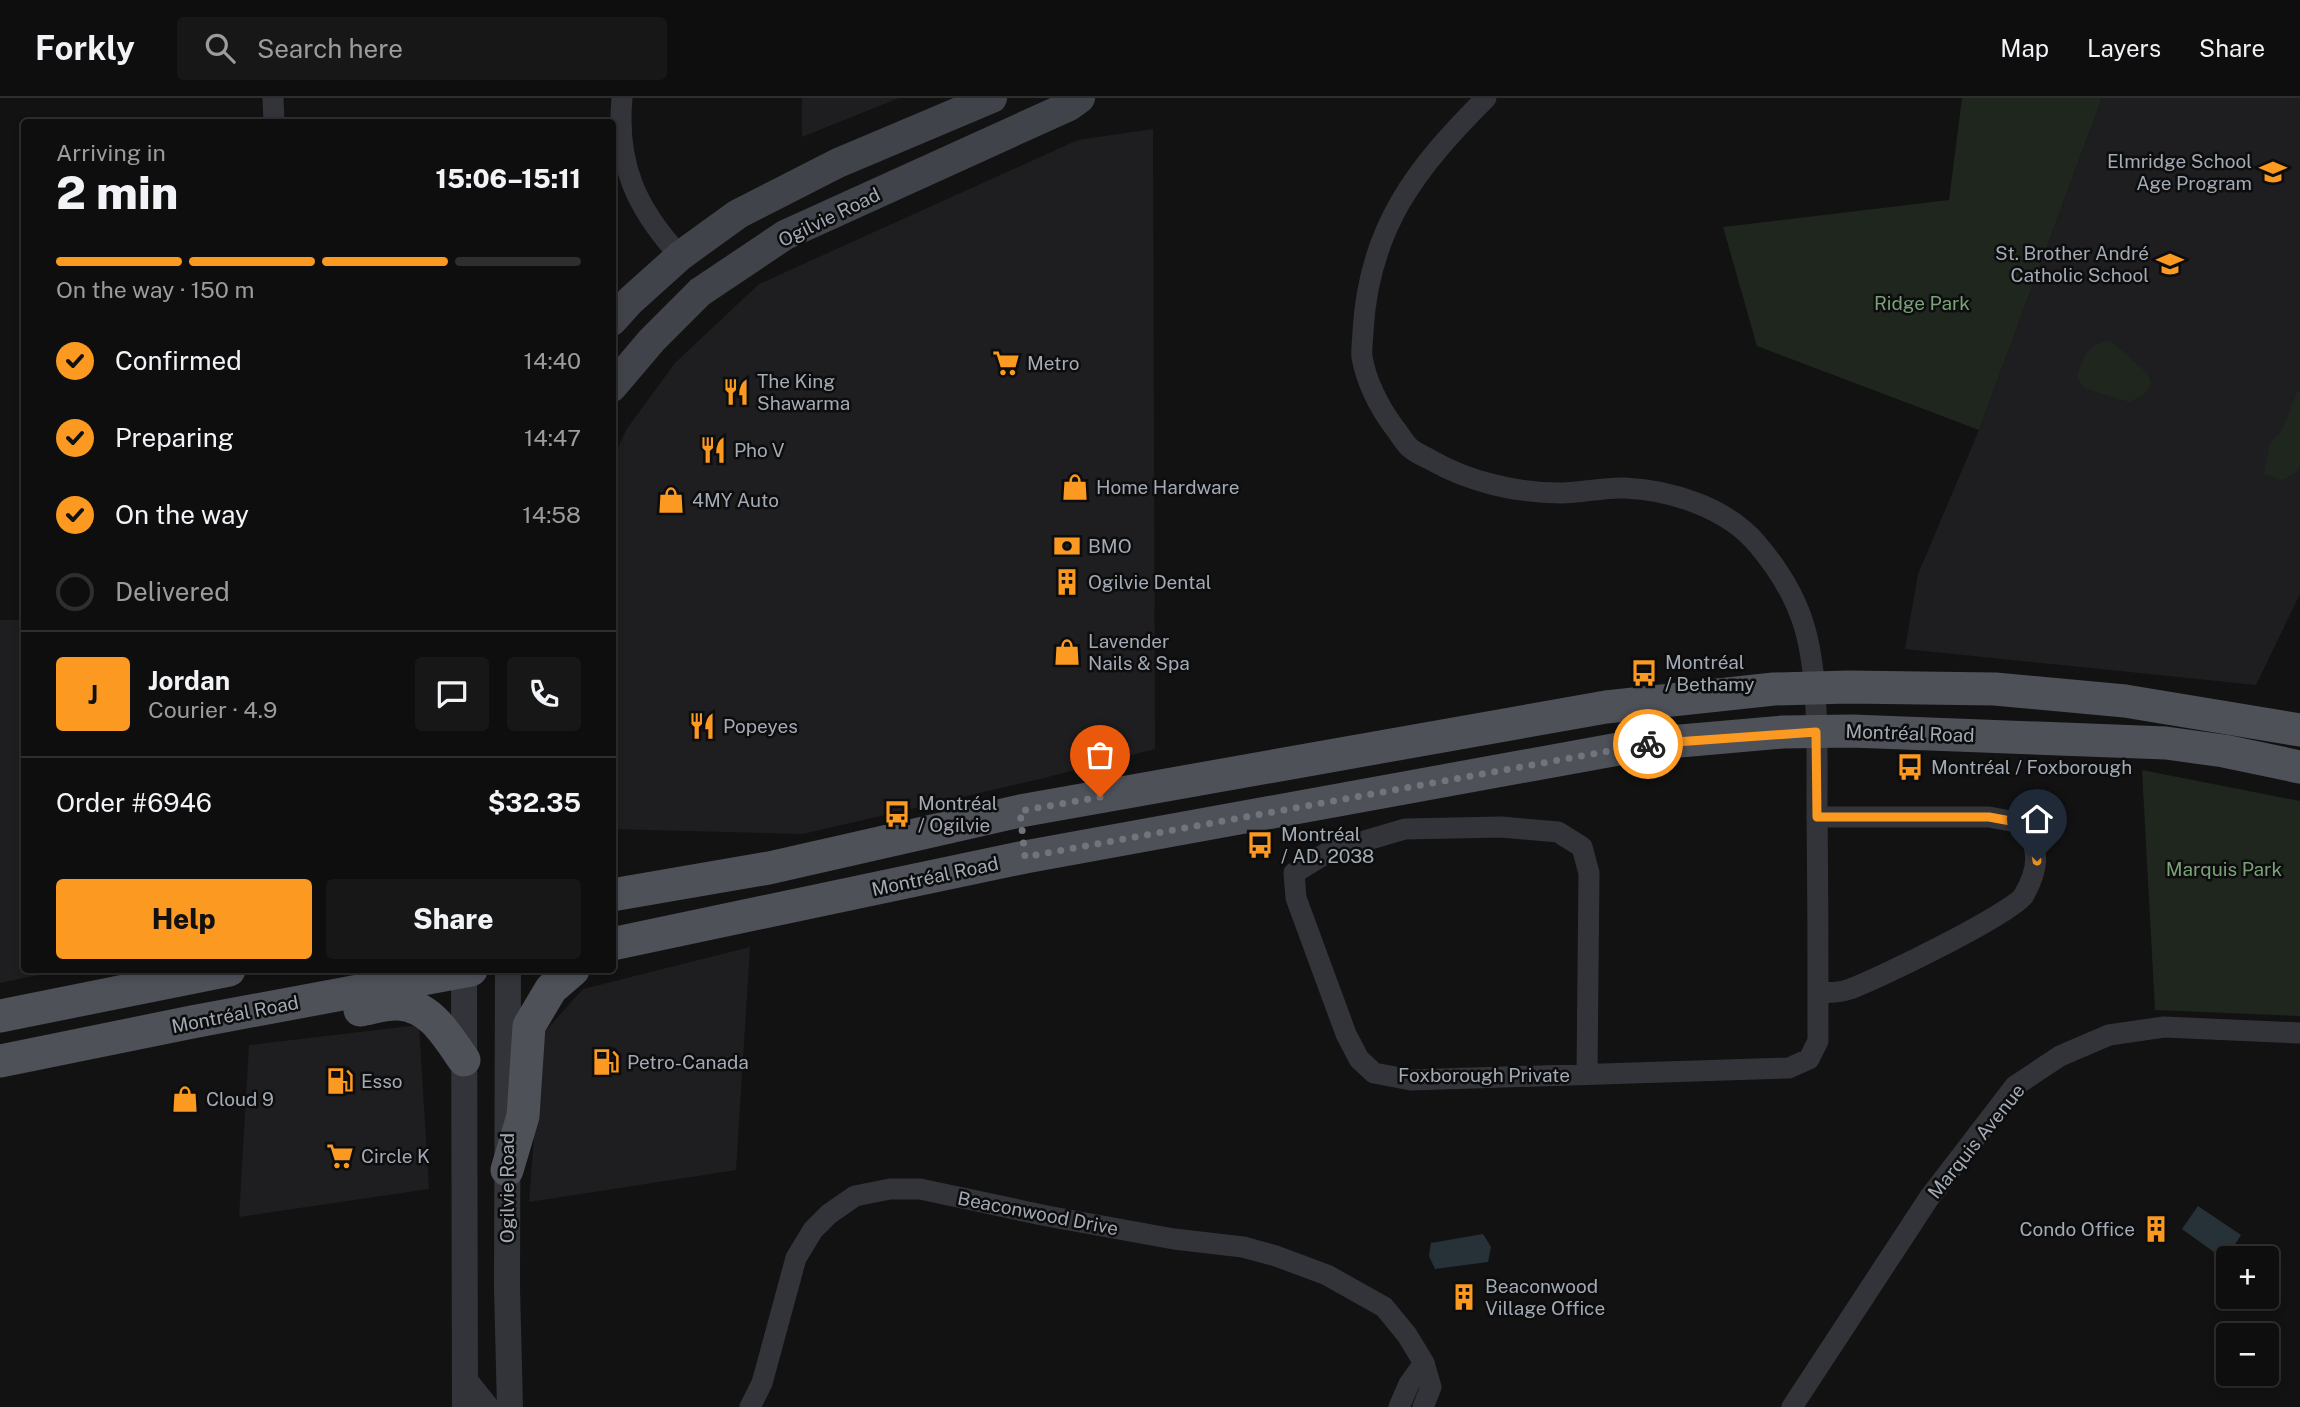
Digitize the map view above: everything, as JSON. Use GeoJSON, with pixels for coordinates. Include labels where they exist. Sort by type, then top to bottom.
{"type":"FeatureCollection","features":[{"type":"Feature","properties":{"kind":"main road"},"geometry":{"type":"LineString","coordinates":[[616,317],[680,256],[738,214],[838,163],[992,98]]}},
{"type":"Feature","properties":{"kind":"main road","name":"Ogilvie Road"},"geometry":{"type":"LineString","coordinates":[[616,382],[652,340],[700,292],[785,235],[1069,106],[1080,98]]}},
{"type":"Feature","properties":{"kind":"main road"},"geometry":{"type":"LineString","coordinates":[[616,894],[769,867],[1020,811],[1606,707],[1813,687],[1995,689],[2125,701],[2300,730]]}},
{"type":"Feature","properties":{"kind":"main road","name":"Montréal Road"},"geometry":{"type":"LineString","coordinates":[[616,943],[1025,857],[1646,744],[1852,731],[2166,743],[2224,751],[2300,767]]}},
{"type":"Feature","properties":{"kind":"main road"},"geometry":{"type":"LineString","coordinates":[[1020,811],[1025,857]]}},
{"type":"Feature","properties":{"kind":"main road"},"geometry":{"type":"LineString","coordinates":[[616,876],[724,864],[769,867]]}},
{"type":"Feature","properties":{"kind":"main road"},"geometry":{"type":"LineString","coordinates":[[0,1016],[214,973]]}},
{"type":"Feature","properties":{"kind":"main road","name":"Montréal Road"},"geometry":{"type":"LineString","coordinates":[[0,1061],[450,973]]}},
{"type":"Feature","properties":{"kind":"main road"},"geometry":{"type":"LineString","coordinates":[[507,1170],[523,1116],[529,1026],[551,989],[570,973]]}},
{"type":"Feature","properties":{"kind":"main road"},"geometry":{"type":"LineString","coordinates":[[240,1013],[286,1021],[308,1020],[397,1004],[414,1007],[428,1014],[444,1031],[464,1060]]}},
{"type":"Feature","properties":{"kind":"street"},"geometry":{"type":"LineString","coordinates":[[273,98],[274,119]]}},
{"type":"Feature","properties":{"kind":"street"},"geometry":{"type":"LineString","coordinates":[[622,98],[619,126],[629,178],[656,230],[680,256]]}},
{"type":"Feature","properties":{"kind":"street","name":"Foxborough Private"},"geometry":{"type":"LineString","coordinates":[[1486,98],[1451,133],[1419,172],[1396,207],[1374,259],[1365,302],[1362,356],[1379,407],[1410,449],[1455,474],[1509,488],[1559,493],[1621,487],[1646,490],[1679,498],[1719,514],[1745,531],[1783,578],[1795,600],[1805,630],[1813,687],[1816,732],[1818,1041],[1809,1059],[1789,1068],[1411,1080],[1374,1073],[1359,1059],[1346,1034],[1296,898],[1294,873],[1330,851],[1405,829],[1501,827],[1558,832],[1582,847],[1589,873],[1587,1074]]}},
{"type":"Feature","properties":{"kind":"street"},"geometry":{"type":"LineString","coordinates":[[1817,817],[1989,817],[2027,824],[2034,841],[2037,861],[2024,898],[1999,915],[1891,972],[1849,990],[1818,992]]}},
{"type":"Feature","properties":{"kind":"street"},"geometry":{"type":"LineString","coordinates":[[465,1407],[466,973]]}},
{"type":"Feature","properties":{"kind":"street","name":"Ogilvie Road"},"geometry":{"type":"LineString","coordinates":[[508,973],[510,1407]]}},
{"type":"Feature","properties":{"kind":"street","name":"Marquis Avenue"},"geometry":{"type":"LineString","coordinates":[[1792,1407],[1929,1198],[2015,1086],[2060,1056],[2109,1035],[2164,1027],[2300,1033]]}},
{"type":"Feature","properties":{"kind":"street","name":"Beaconwood Drive"},"geometry":{"type":"LineString","coordinates":[[750,1407],[762,1383],[796,1258],[813,1230],[829,1214],[855,1196],[890,1189],[919,1189],[991,1206],[1174,1239],[1243,1247],[1327,1275],[1384,1307],[1407,1335],[1424,1363],[1431,1387],[1423,1407]]}},
{"type":"Feature","properties":{"kind":"street"},"geometry":{"type":"LineString","coordinates":[[1399,1407],[1409,1384],[1424,1363]]}},
{"type":"Feature","properties":{"kind":"street"},"geometry":{"type":"LineString","coordinates":[[466,1377],[489,1407]]}},
{"type":"Feature","properties":{"kind":"shaded area"},"geometry":{"type":"Polygon","coordinates":[[[802,98],[899,98],[802,137],[802,98]]]}},
{"type":"Feature","properties":{"kind":"shaded area","name":"St. Brother André Catholic School"},"geometry":{"type":"Polygon","coordinates":[[[2102,98],[2300,98],[2300,594],[2256,685],[1905,649],[1918,574],[1979,430],[2102,98]]]}},
{"type":"Feature","properties":{"kind":"shaded area"},"geometry":{"type":"Polygon","coordinates":[[[1153,129],[1155,749],[1044,778],[803,834],[616,829],[616,452],[626,430],[675,363],[759,284],[1078,140],[1153,129]]]}},
{"type":"Feature","properties":{"kind":"shaded area"},"geometry":{"type":"Polygon","coordinates":[[[0,620],[21,620],[21,973],[48,973],[0,983],[0,620]]]}},
{"type":"Feature","properties":{"kind":"shaded area"},"geometry":{"type":"Polygon","coordinates":[[[750,947],[736,1170],[529,1202],[542,1035],[583,989],[750,947]]]}},
{"type":"Feature","properties":{"kind":"shaded area"},"geometry":{"type":"Polygon","coordinates":[[[419,1025],[429,1189],[239,1217],[249,1045],[419,1025]]]}},
{"type":"Feature","properties":{"kind":"shaded area"},"geometry":{"type":"Polygon","coordinates":[[[2198,1206],[2241,1235],[2234,1246],[2216,1246],[2216,1254],[2182,1229],[2198,1206]]]}},
{"type":"Feature","properties":{"kind":"shaded area"},"geometry":{"type":"Polygon","coordinates":[[[1483,1234],[1491,1247],[1488,1262],[1435,1269],[1429,1256],[1431,1243],[1483,1234]]]}},
{"type":"Feature","properties":{"kind":"green space","name":"Ridge Park"},"geometry":{"type":"Polygon","coordinates":[[[1962,98],[2102,98],[1979,430],[1757,346],[1723,227],[1949,200],[1962,98]]]}},
{"type":"Feature","properties":{"kind":"green space"},"geometry":{"type":"Polygon","coordinates":[[[2111,341],[2148,374],[2151,383],[2143,395],[2129,402],[2084,388],[2077,377],[2091,348],[2111,341]]]}},
{"type":"Feature","properties":{"kind":"green space"},"geometry":{"type":"Polygon","coordinates":[[[2300,391],[2300,465],[2297,472],[2283,480],[2264,474],[2270,443],[2282,430],[2297,392],[2300,391]]]}},
{"type":"Feature","properties":{"kind":"green space","name":"Marquis Park"},"geometry":{"type":"Polygon","coordinates":[[[2142,770],[2300,801],[2300,1016],[2155,1010],[2142,770]]]}},
{"type":"Feature","properties":{"kind":"way so far"},"geometry":{"type":"LineString","coordinates":[[1100,797],[1020,811],[1025,857],[1648,744]]}},
{"type":"Feature","properties":{"kind":"place","name":"Elmridge School Age Program"},"geometry":{"type":"Point","coordinates":[2273,172]}},
{"type":"Feature","properties":{"kind":"place","name":"St. Brother André Catholic School"},"geometry":{"type":"Point","coordinates":[2170,264]}},
{"type":"Feature","properties":{"kind":"place","name":"Metro"},"geometry":{"type":"Point","coordinates":[1006,363]}},
{"type":"Feature","properties":{"kind":"place","name":"The King Shawarma"},"geometry":{"type":"Point","coordinates":[736,392]}},
{"type":"Feature","properties":{"kind":"place","name":"Pho V"},"geometry":{"type":"Point","coordinates":[713,450]}},
{"type":"Feature","properties":{"kind":"place","name":"Home Hardware"},"geometry":{"type":"Point","coordinates":[1075,487]}},
{"type":"Feature","properties":{"kind":"place","name":"4MY Auto"},"geometry":{"type":"Point","coordinates":[671,500]}},
{"type":"Feature","properties":{"kind":"place","name":"BMO"},"geometry":{"type":"Point","coordinates":[1067,546]}},
{"type":"Feature","properties":{"kind":"place","name":"Ogilvie Dental"},"geometry":{"type":"Point","coordinates":[1067,582]}},
{"type":"Feature","properties":{"kind":"place","name":"Lavender Nails & Spa"},"geometry":{"type":"Point","coordinates":[1067,652]}},
{"type":"Feature","properties":{"kind":"place","name":"Montréal / Bethamy"},"geometry":{"type":"Point","coordinates":[1644,673]}},
{"type":"Feature","properties":{"kind":"place","name":"Popeyes"},"geometry":{"type":"Point","coordinates":[702,726]}},
{"type":"Feature","properties":{"kind":"place","name":"Montréal / Foxborough"},"geometry":{"type":"Point","coordinates":[1910,767]}},
{"type":"Feature","properties":{"kind":"place","name":"Montréal / Ogilvie"},"geometry":{"type":"Point","coordinates":[897,814]}},
{"type":"Feature","properties":{"kind":"place","name":"Montréal / AD. 2038"},"geometry":{"type":"Point","coordinates":[1260,845]}},
{"type":"Feature","properties":{"kind":"place","name":"Petro-Canada"},"geometry":{"type":"Point","coordinates":[606,1062]}},
{"type":"Feature","properties":{"kind":"place","name":"Esso"},"geometry":{"type":"Point","coordinates":[340,1081]}},
{"type":"Feature","properties":{"kind":"place","name":"Cloud 9"},"geometry":{"type":"Point","coordinates":[185,1099]}},
{"type":"Feature","properties":{"kind":"place","name":"Circle K"},"geometry":{"type":"Point","coordinates":[340,1156]}},
{"type":"Feature","properties":{"kind":"place","name":"Condo Office"},"geometry":{"type":"Point","coordinates":[2156,1229]}},
{"type":"Feature","properties":{"kind":"place","name":"Beaconwood Village Office"},"geometry":{"type":"Point","coordinates":[1464,1297]}},
{"type":"Feature","properties":{"kind":"route"},"geometry":{"type":"LineString","coordinates":[[1648,744],[1816,732],[1817,817],[1989,817],[2027,824],[2034,841],[2037,861]]}}]}
